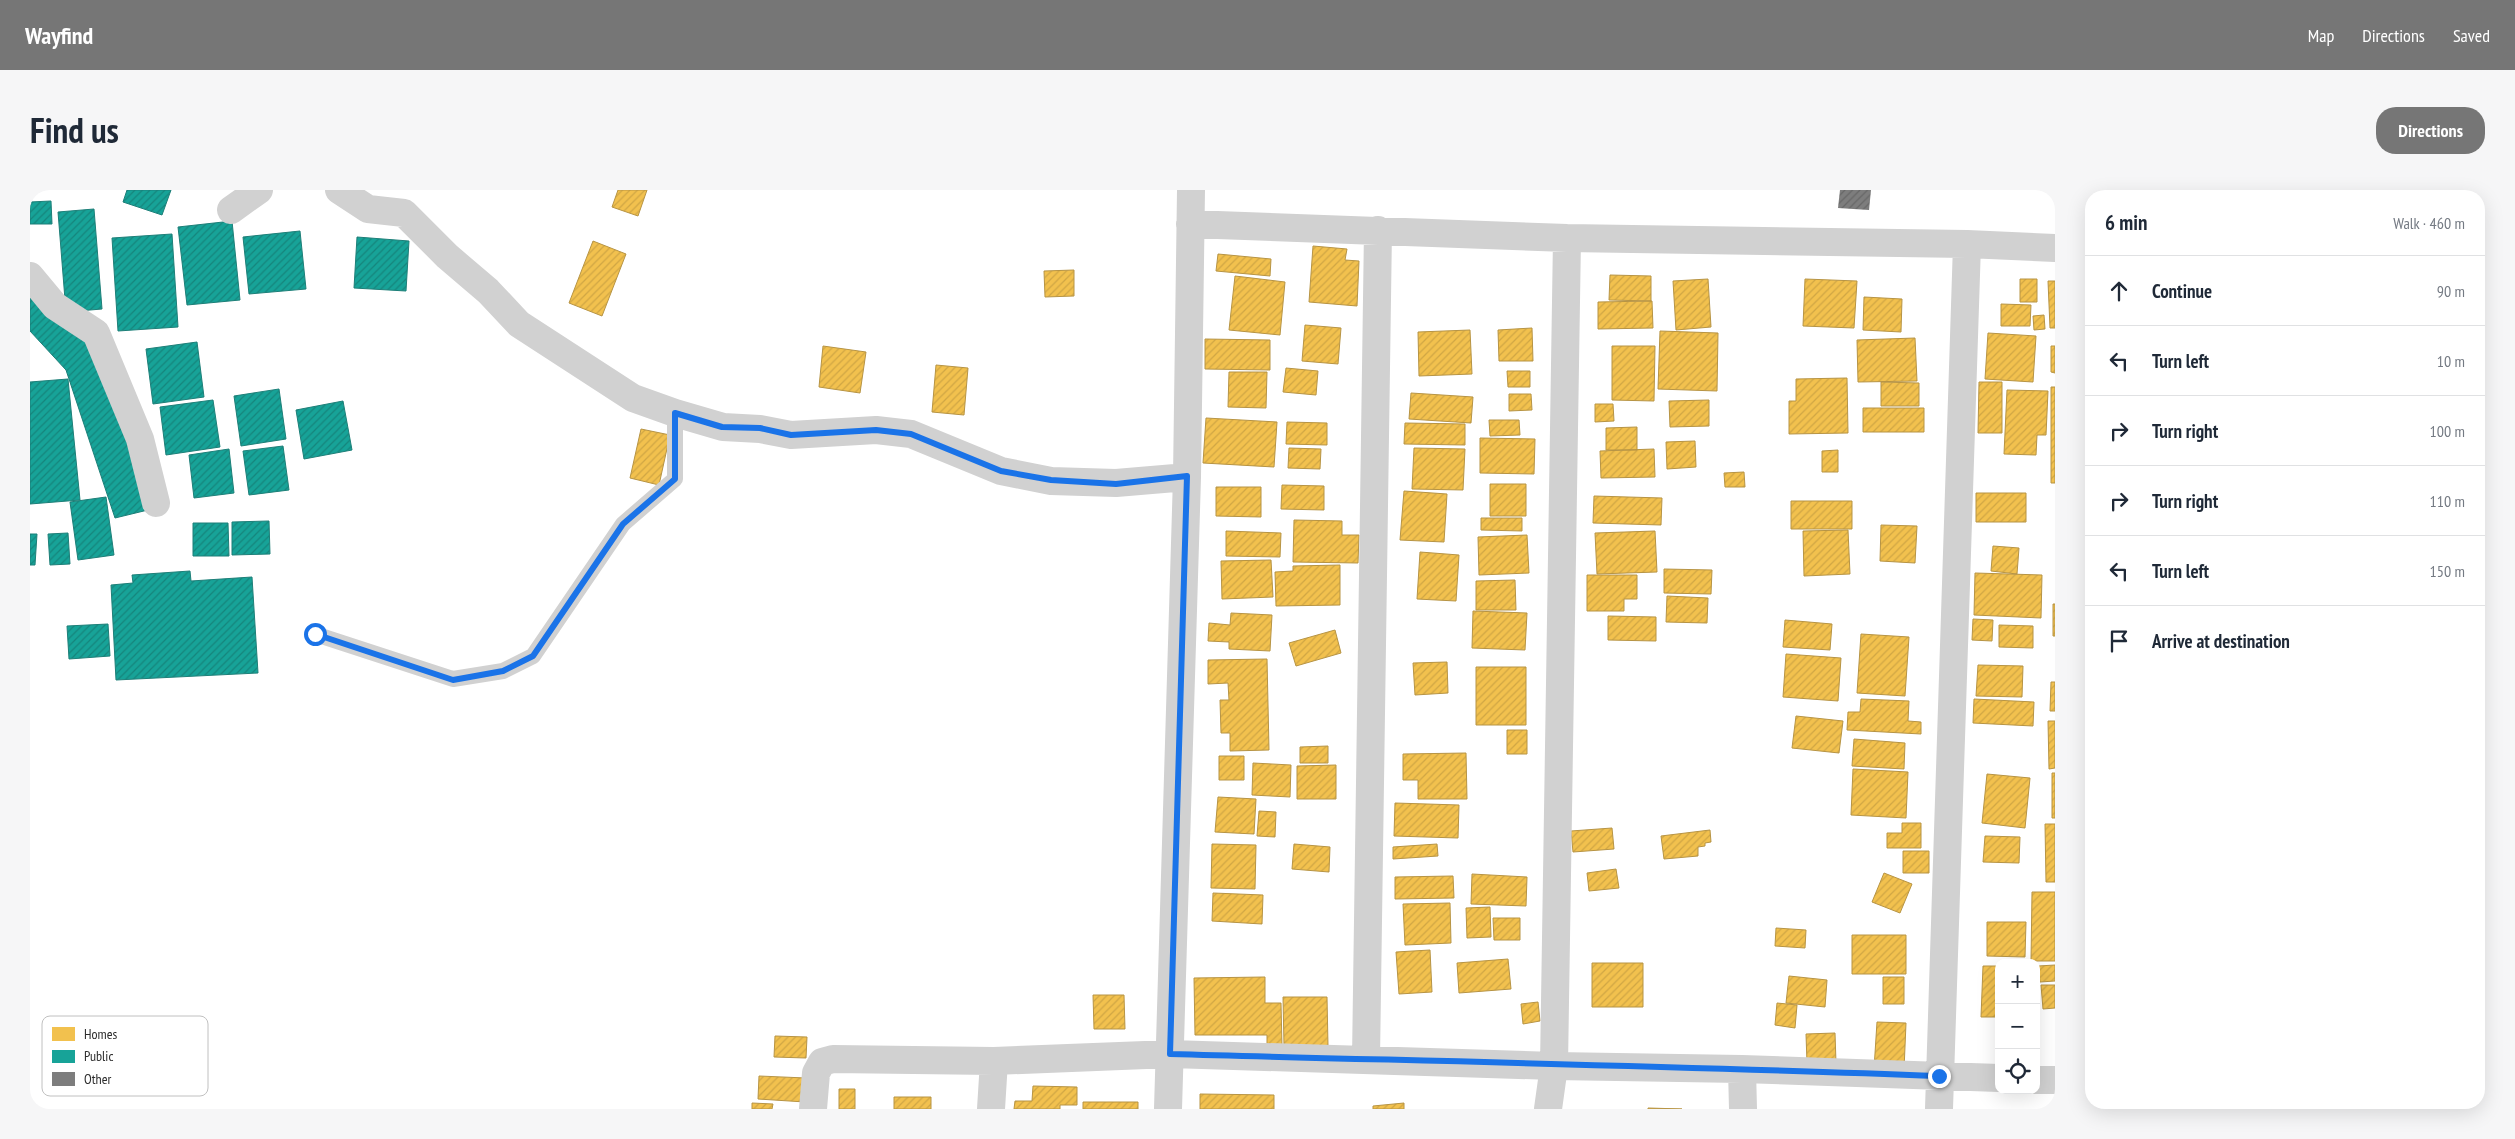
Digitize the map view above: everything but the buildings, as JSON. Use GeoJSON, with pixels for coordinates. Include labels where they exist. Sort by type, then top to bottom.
{"type":"FeatureCollection","features":[{"type":"Feature","properties":{"kind":"street"},"geometry":{"type":"LineString","coordinates":[[231,210],[259,190]]}},
{"type":"Feature","properties":{"kind":"street"},"geometry":{"type":"LineString","coordinates":[[338,190],[368,209],[404,213],[447,256],[488,291],[518,324],[634,398],[675,413],[722,427],[760,428],[791,435],[876,430],[911,434],[1001,471],[1051,480],[1116,484],[1187,476]]}},
{"type":"Feature","properties":{"kind":"street"},"geometry":{"type":"LineString","coordinates":[[1168,1109],[1187,476],[1191,190]]}},
{"type":"Feature","properties":{"kind":"street"},"geometry":{"type":"LineString","coordinates":[[1190,224],[1567,238],[1967,244],[2055,248]]}},
{"type":"Feature","properties":{"kind":"street"},"geometry":{"type":"LineString","coordinates":[[1366,1059],[1378,230]]}},
{"type":"Feature","properties":{"kind":"street"},"geometry":{"type":"LineString","coordinates":[[1548,1109],[1554,1066],[1567,238]]}},
{"type":"Feature","properties":{"kind":"street"},"geometry":{"type":"LineString","coordinates":[[1939,1109],[1967,244]]}},
{"type":"Feature","properties":{"kind":"street"},"geometry":{"type":"LineString","coordinates":[[30,276],[55,306],[96,333],[140,440],[156,502]]}},
{"type":"Feature","properties":{"kind":"street"},"geometry":{"type":"LineString","coordinates":[[814,1109],[816,1073],[822,1062],[833,1059],[994,1061],[1170,1054],[1554,1066],[1742,1069],[1995,1078]]}},
{"type":"Feature","properties":{"kind":"street"},"geometry":{"type":"LineString","coordinates":[[991,1109],[994,1061]]}},
{"type":"Feature","properties":{"kind":"street"},"geometry":{"type":"LineString","coordinates":[[1742,1069],[1743,1109]]}},
{"type":"Feature","properties":{"kind":"street"},"geometry":{"type":"LineString","coordinates":[[2040,1080],[2055,1080]]}},
{"type":"Feature","properties":{"kind":"lane"},"geometry":{"type":"LineString","coordinates":[[315,634],[453,680],[503,671],[533,656],[623,524],[675,479],[675,413]]}},
{"type":"Feature","properties":{"kind":"route"},"geometry":{"type":"LineString","coordinates":[[315,634],[453,680],[503,671],[533,656],[623,524],[675,479],[675,413],[722,427],[760,428],[791,435],[876,430],[911,434],[1001,471],[1051,480],[1116,484],[1187,476],[1170,1054],[1939,1076]]}}]}
